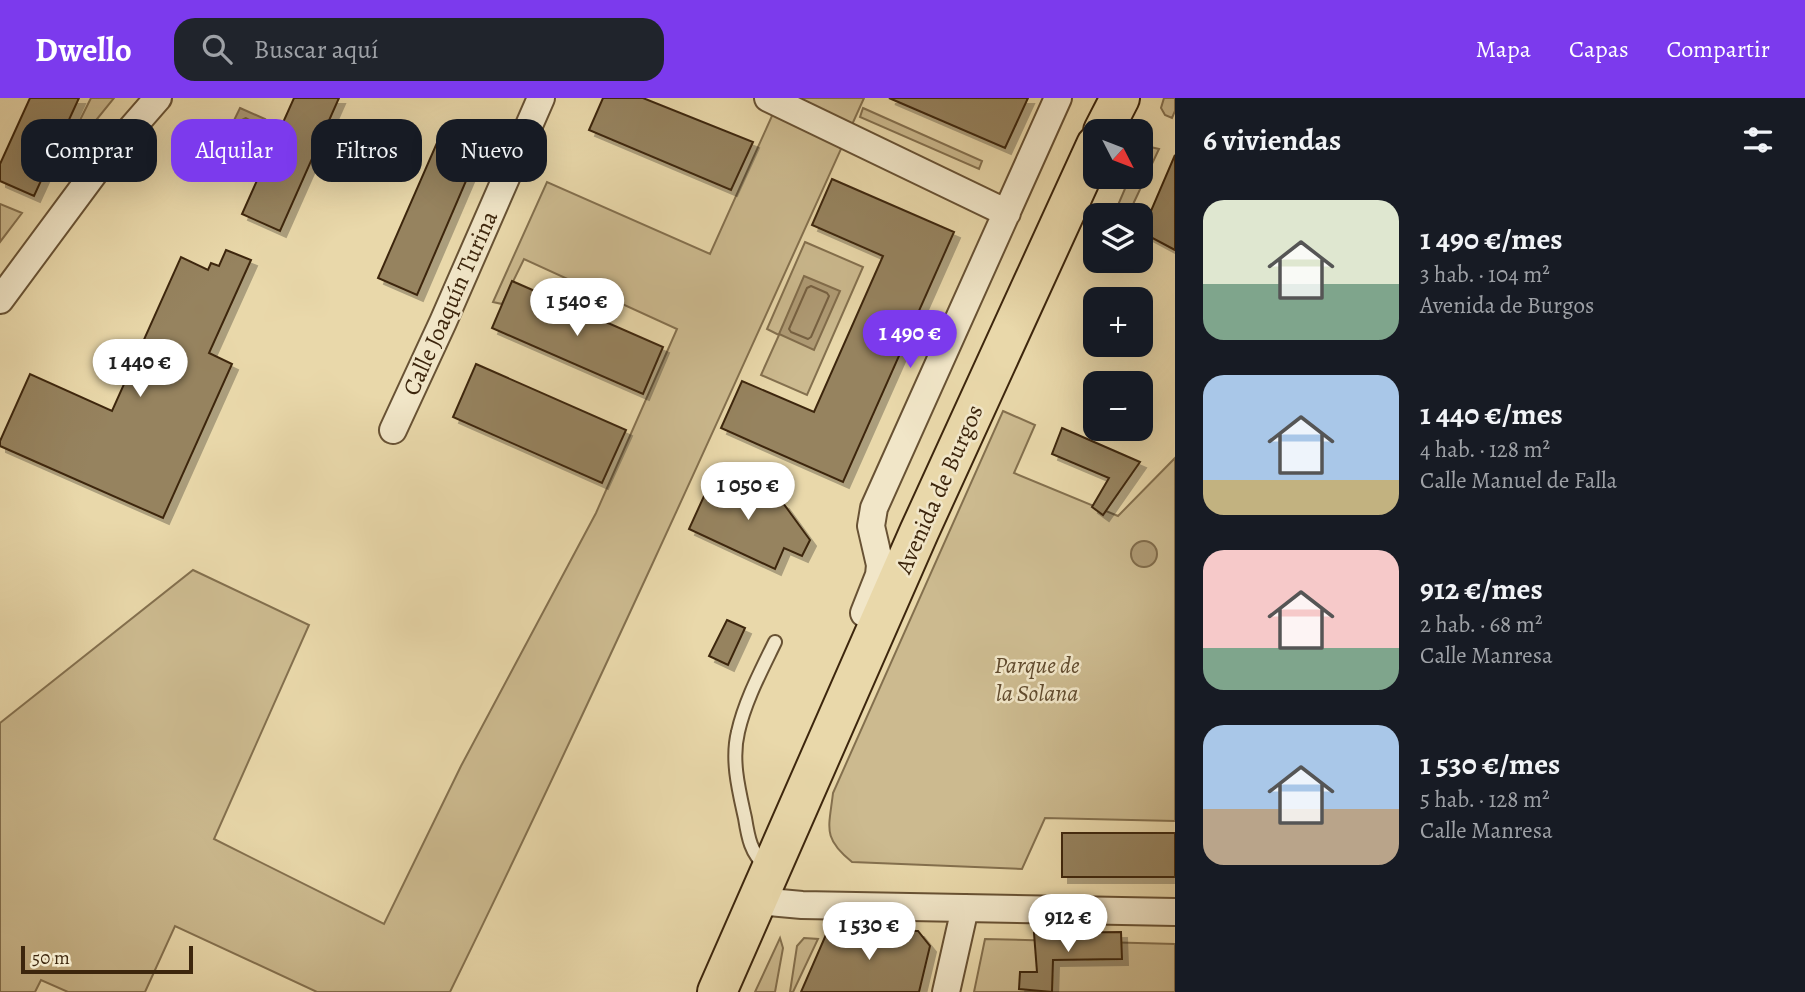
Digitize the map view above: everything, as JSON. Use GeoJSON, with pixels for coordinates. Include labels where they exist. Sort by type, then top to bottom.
{"type":"FeatureCollection","features":[{"type":"Feature","properties":{"kind":"main road","name":"Avenida de Burgos"},"geometry":{"type":"LineString","coordinates":[[1101,119],[1107,98]]}},
{"type":"Feature","properties":{"kind":"main road"},"geometry":{"type":"LineString","coordinates":[[1109,119],[1120,98]]}},
{"type":"Feature","properties":{"kind":"main road","name":"Avenida de Burgos"},"geometry":{"type":"LineString","coordinates":[[717,992],[1083,166]]}},
{"type":"Feature","properties":{"kind":"street"},"geometry":{"type":"LineString","coordinates":[[0,300],[103,161],[158,98]]}},
{"type":"Feature","properties":{"kind":"street","name":"Calle Joaquín Turina"},"geometry":{"type":"LineString","coordinates":[[393,430],[541,98]]}},
{"type":"Feature","properties":{"kind":"street"},"geometry":{"type":"LineString","coordinates":[[768,98],[1007,213]]}},
{"type":"Feature","properties":{"kind":"street","name":"Avenida de Burgos"},"geometry":{"type":"LineString","coordinates":[[863,659],[861,620],[879,575],[880,565],[871,526],[874,508],[1058,98]]}},
{"type":"Feature","properties":{"kind":"street"},"geometry":{"type":"LineString","coordinates":[[765,886],[965,908],[1175,912]]}},
{"type":"Feature","properties":{"kind":"street"},"geometry":{"type":"LineString","coordinates":[[946,992],[965,908]]}},
{"type":"Feature","properties":{"kind":"lane"},"geometry":{"type":"LineString","coordinates":[[765,886],[748,838],[736,774],[737,734],[775,642]]}},
{"type":"Feature","properties":{"kind":"green space"},"geometry":{"type":"Polygon","coordinates":[[[91,98],[114,98],[97,119],[80,119],[91,98]]]}},
{"type":"Feature","properties":{"kind":"green space"},"geometry":{"type":"Polygon","coordinates":[[[780,98],[864,98],[609,658],[450,992],[317,992],[175,926],[145,992],[68,992],[41,980],[35,992],[0,992],[0,723],[193,570],[309,625],[214,839],[384,924],[461,766],[596,513],[677,329],[524,259],[502,304],[493,302],[547,182],[710,254],[780,98]]]}},
{"type":"Feature","properties":{"kind":"green space"},"geometry":{"type":"Polygon","coordinates":[[[1164,98],[1175,98],[1172,118],[1165,115],[1161,108],[1164,98]]]}},
{"type":"Feature","properties":{"kind":"green space"},"geometry":{"type":"Polygon","coordinates":[[[863,108],[982,161],[979,169],[860,117],[863,108]]]}},
{"type":"Feature","properties":{"kind":"green space"},"geometry":{"type":"Polygon","coordinates":[[[1153,148],[1159,149],[1153,162],[1153,148]]]}},
{"type":"Feature","properties":{"kind":"green space"},"geometry":{"type":"Polygon","coordinates":[[[1125,189],[1140,189],[1134,203],[1119,203],[1125,189]]]}},
{"type":"Feature","properties":{"kind":"green space"},"geometry":{"type":"Polygon","coordinates":[[[0,204],[22,213],[0,242],[0,204]]]}},
{"type":"Feature","properties":{"kind":"green space"},"geometry":{"type":"Polygon","coordinates":[[[805,242],[863,267],[807,395],[761,375],[779,335],[767,329],[805,242]]]}},
{"type":"Feature","properties":{"kind":"green space","name":"Parque de la Solana"},"geometry":{"type":"Polygon","coordinates":[[[1003,411],[1035,425],[1014,473],[1118,516],[1175,458],[1175,821],[1045,818],[1022,869],[852,862],[836,846],[830,832],[833,793],[1003,411]]]}},
{"type":"Feature","properties":{"kind":"green space"},"geometry":{"type":"Polygon","coordinates":[[[780,938],[783,948],[775,992],[755,992],[780,938]]]}},
{"type":"Feature","properties":{"kind":"green space"},"geometry":{"type":"Polygon","coordinates":[[[804,938],[818,939],[793,992],[790,992],[797,946],[804,938]]]}},
{"type":"Feature","properties":{"kind":"green space"},"geometry":{"type":"Polygon","coordinates":[[[985,939],[1175,944],[1175,992],[974,992],[985,939]]]}},
{"type":"Feature","properties":{"kind":"water"},"geometry":{"type":"Polygon","coordinates":[[[240,108],[265,119],[235,119],[240,108]]]}},
{"type":"Feature","properties":{"kind":"water"},"geometry":{"type":"Polygon","coordinates":[[[804,276],[840,291],[814,350],[779,334],[804,276]]]}},
{"type":"Feature","properties":{"kind":"water"},"geometry":{"type":"Polygon","coordinates":[[[1144,541],[1153,545],[1157,554],[1153,563],[1144,567],[1135,563],[1131,554],[1135,545],[1144,541]]]}},
{"type":"Feature","properties":{"kind":"building"},"geometry":{"type":"Polygon","coordinates":[[[30,98],[79,98],[69,119],[21,119],[21,182],[40,182],[34,196],[0,181],[0,164],[30,98]]]}},
{"type":"Feature","properties":{"kind":"building"},"geometry":{"type":"Polygon","coordinates":[[[294,98],[339,98],[330,119],[311,119],[311,161],[280,231],[242,214],[256,182],[297,182],[297,119],[285,119],[294,98]]]}},
{"type":"Feature","properties":{"kind":"building"},"geometry":{"type":"Polygon","coordinates":[[[603,98],[643,98],[753,142],[731,190],[589,130],[603,98]]]}},
{"type":"Feature","properties":{"kind":"building"},"geometry":{"type":"Polygon","coordinates":[[[889,98],[1028,98],[1005,148],[889,98]]]}},
{"type":"Feature","properties":{"kind":"building"},"geometry":{"type":"Polygon","coordinates":[[[436,145],[436,182],[466,182],[417,295],[378,278],[436,145]]]}},
{"type":"Feature","properties":{"kind":"building"},"geometry":{"type":"Polygon","coordinates":[[[1175,155],[1175,250],[1153,238],[1153,206],[1175,155]]]}},
{"type":"Feature","properties":{"kind":"building"},"geometry":{"type":"Polygon","coordinates":[[[832,179],[954,232],[843,482],[721,428],[742,381],[814,412],[883,256],[812,225],[832,179]]]}},
{"type":"Feature","properties":{"kind":"building"},"geometry":{"type":"Polygon","coordinates":[[[226,250],[251,260],[209,353],[232,364],[163,518],[0,446],[30,374],[112,411],[181,257],[208,270],[211,263],[219,266],[226,250]]]}},
{"type":"Feature","properties":{"kind":"building"},"geometry":{"type":"Polygon","coordinates":[[[512,281],[663,347],[643,394],[492,328],[512,281]]]}},
{"type":"Feature","properties":{"kind":"building"},"geometry":{"type":"Polygon","coordinates":[[[476,364],[626,430],[602,483],[453,417],[476,364]]]}},
{"type":"Feature","properties":{"kind":"building"},"geometry":{"type":"Polygon","coordinates":[[[1062,428],[1083,437],[1083,441],[1092,441],[1140,462],[1103,515],[1092,507],[1109,478],[1052,454],[1062,428]]]}},
{"type":"Feature","properties":{"kind":"building"},"geometry":{"type":"Polygon","coordinates":[[[715,472],[783,503],[810,540],[802,556],[784,548],[775,569],[689,529],[715,472]]]}},
{"type":"Feature","properties":{"kind":"building"},"geometry":{"type":"Polygon","coordinates":[[[727,620],[745,628],[728,665],[709,656],[727,620]]]}},
{"type":"Feature","properties":{"kind":"building"},"geometry":{"type":"Polygon","coordinates":[[[1062,833],[1175,833],[1175,877],[1062,877],[1062,833]]]}},
{"type":"Feature","properties":{"kind":"building"},"geometry":{"type":"Polygon","coordinates":[[[828,930],[918,931],[930,946],[919,992],[801,992],[828,930]]]}},
{"type":"Feature","properties":{"kind":"building"},"geometry":{"type":"Polygon","coordinates":[[[1121,932],[1122,959],[1053,960],[1052,992],[1019,989],[1020,972],[1037,972],[1034,933],[1121,932]]]}}]}
